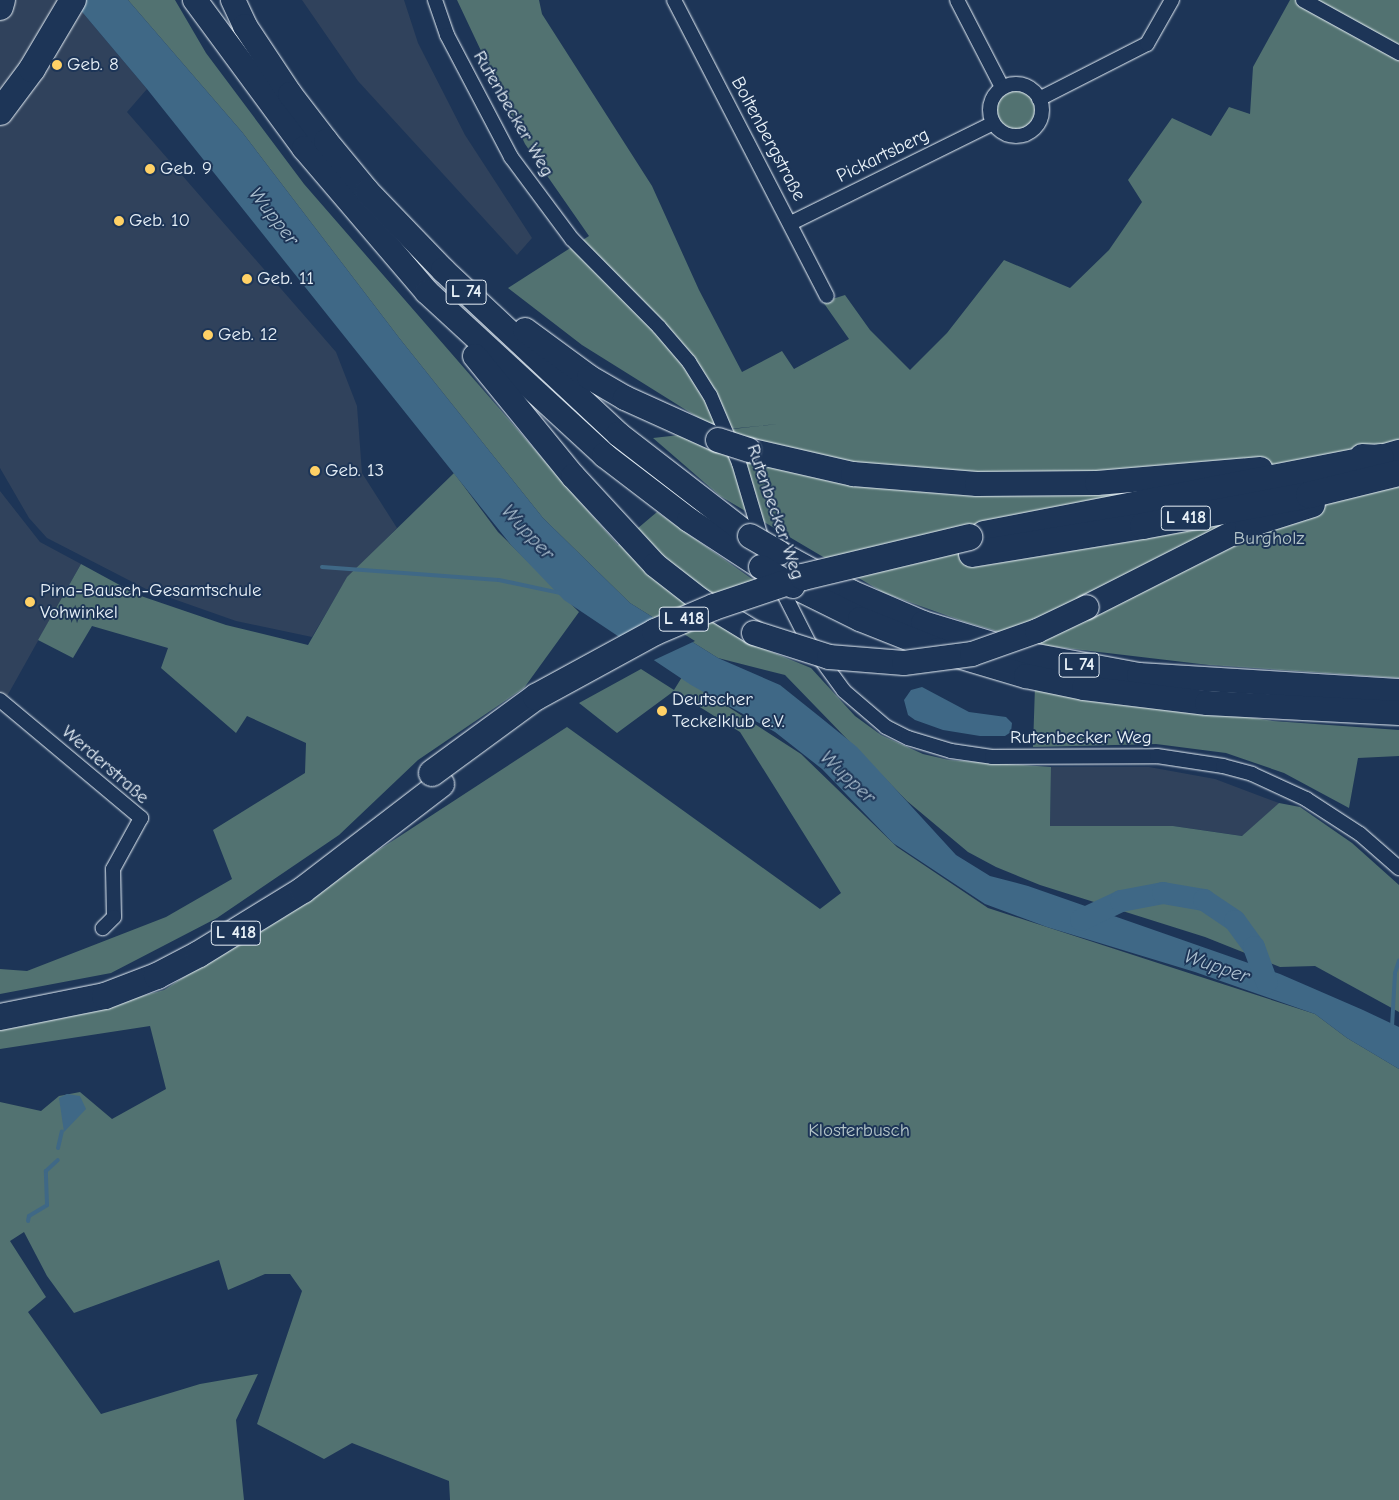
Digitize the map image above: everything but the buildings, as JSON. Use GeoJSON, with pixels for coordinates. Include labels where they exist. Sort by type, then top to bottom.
{"type":"FeatureCollection","features":[{"type":"Feature","properties":{"kind":"highway"},"geometry":{"type":"LineString","coordinates":[[0,7],[2,0]]}},
{"type":"Feature","properties":{"kind":"highway"},"geometry":{"type":"LineString","coordinates":[[0,112],[32,69],[73,0]]}},
{"type":"Feature","properties":{"kind":"highway","name":"L 74"},"geometry":{"type":"LineString","coordinates":[[195,0],[298,142],[428,292],[604,454],[689,520],[770,560],[923,623],[1026,654],[1139,675],[1399,692]]}},
{"type":"Feature","properties":{"kind":"highway","name":"L 74"},"geometry":{"type":"LineString","coordinates":[[234,0],[298,92],[344,150],[436,250],[500,310],[588,377],[656,414],[718,440],[748,450],[817,467],[885,478],[1038,485],[1169,480],[1246,472],[1338,455],[1395,465]]}},
{"type":"Feature","properties":{"kind":"highway","name":"L 74"},"geometry":{"type":"LineString","coordinates":[[234,0],[245,26],[290,94],[367,190],[411,237],[501,327],[604,421],[662,470],[750,536],[793,586],[860,619],[938,650],[1075,686],[1207,703],[1399,713]]}},
{"type":"Feature","properties":{"kind":"highway","name":"L 418"},"geometry":{"type":"LineString","coordinates":[[428,292],[438,317],[486,368],[606,514],[656,565],[700,600],[754,633],[829,657],[865,662],[912,663],[972,654],[1005,643],[1087,607],[1247,526],[1288,511],[1378,489],[1395,465]]}},
{"type":"Feature","properties":{"kind":"highway","name":"L 418"},"geometry":{"type":"LineString","coordinates":[[0,1017],[105,996],[157,976],[199,954],[303,890],[436,778],[543,693],[655,632],[714,607],[803,577],[1395,465]]}},
{"type":"Feature","properties":{"kind":"highway","name":"L 418"},"geometry":{"type":"LineString","coordinates":[[0,1001],[57,993],[102,981],[185,946],[297,876],[436,778]]}},
{"type":"Feature","properties":{"kind":"street","name":"Rutenbecker Weg"},"geometry":{"type":"LineString","coordinates":[[435,0],[447,35],[516,165],[572,239],[658,327],[689,362],[710,396],[740,463],[767,556],[782,590],[827,670],[862,709],[908,738],[969,754],[1024,758],[1172,757],[1252,774],[1331,814],[1399,868]]}},
{"type":"Feature","properties":{"kind":"street","name":"Boltenbergstraße"},"geometry":{"type":"LineString","coordinates":[[674,0],[791,223],[827,296]]}},
{"type":"Feature","properties":{"kind":"street"},"geometry":{"type":"LineString","coordinates":[[957,0],[1002,87]]}},
{"type":"Feature","properties":{"kind":"street"},"geometry":{"type":"LineString","coordinates":[[1040,99],[1147,44],[1172,0]]}},
{"type":"Feature","properties":{"kind":"street"},"geometry":{"type":"LineString","coordinates":[[1303,0],[1399,53]]}},
{"type":"Feature","properties":{"kind":"street"},"geometry":{"type":"LineString","coordinates":[[1024,85],[1040,99],[1041,116],[1032,131],[1024,135],[1006,134],[992,123],[990,107],[1002,87],[1024,85]]}},
{"type":"Feature","properties":{"kind":"street","name":"Pickartsberg"},"geometry":{"type":"LineString","coordinates":[[791,223],[992,123]]}},
{"type":"Feature","properties":{"kind":"street","name":"Werderstraße"},"geometry":{"type":"LineString","coordinates":[[0,700],[141,818],[113,869],[114,917],[103,928]]}},
{"type":"Feature","properties":{"kind":"shaded area"},"geometry":{"type":"Polygon","coordinates":[[[0,0],[72,0],[147,89],[127,112],[336,352],[357,406],[362,473],[397,528],[347,578],[312,637],[236,621],[148,590],[47,538],[29,518],[0,468],[0,0]]]}},
{"type":"Feature","properties":{"kind":"shaded area"},"geometry":{"type":"Polygon","coordinates":[[[302,0],[404,0],[418,43],[465,135],[532,238],[517,255],[358,81],[302,0]]]}},
{"type":"Feature","properties":{"kind":"shaded area","name":"Pina-Bausch-Gesamtschule Vohwinkel"},"geometry":{"type":"Polygon","coordinates":[[[0,491],[40,542],[81,564],[6,698],[0,694],[0,491]]]}},
{"type":"Feature","properties":{"kind":"shaded area"},"geometry":{"type":"Polygon","coordinates":[[[1051,767],[1149,767],[1215,779],[1279,803],[1243,836],[1173,826],[1050,826],[1051,767]]]}},
{"type":"Feature","properties":{"kind":"green space"},"geometry":{"type":"Polygon","coordinates":[[[128,0],[175,0],[206,53],[304,184],[618,545],[657,512],[755,581],[692,604],[750,643],[811,668],[855,716],[881,735],[923,754],[949,760],[1051,767],[1050,826],[1173,826],[1242,836],[1279,803],[1300,807],[1352,843],[1399,885],[1399,1012],[1315,966],[1280,967],[1205,937],[1040,885],[996,867],[968,852],[907,801],[785,675],[718,658],[630,603],[543,518],[400,339],[242,132],[128,0]]]}},
{"type":"Feature","properties":{"kind":"green space","name":"Burgholz"},"geometry":{"type":"Polygon","coordinates":[[[457,0],[539,0],[542,14],[652,186],[699,290],[742,372],[782,351],[794,369],[849,339],[823,302],[845,295],[870,330],[910,370],[947,333],[1004,260],[1070,288],[1109,250],[1142,202],[1128,180],[1172,118],[1211,136],[1229,107],[1250,114],[1253,67],[1290,0],[1399,0],[1399,678],[1209,665],[1048,646],[965,622],[884,593],[720,496],[653,438],[778,424],[718,430],[582,345],[508,288],[589,236],[525,144],[457,0]]]}},
{"type":"Feature","properties":{"kind":"green space"},"geometry":{"type":"Polygon","coordinates":[[[1019,90],[1026,93],[1032,99],[1035,110],[1034,118],[1026,127],[1019,130],[1011,130],[1004,127],[996,118],[995,106],[998,99],[1007,91],[1019,90]]]}},
{"type":"Feature","properties":{"kind":"green space"},"geometry":{"type":"Polygon","coordinates":[[[454,473],[498,532],[579,612],[524,688],[418,760],[339,835],[217,918],[111,973],[0,994],[0,969],[27,971],[166,917],[232,879],[213,830],[305,773],[306,743],[247,716],[236,733],[161,668],[168,648],[92,626],[73,658],[38,640],[81,564],[138,595],[226,625],[308,645],[347,577],[454,473]]]}},
{"type":"Feature","properties":{"kind":"green space","name":"Klosterbusch"},"geometry":{"type":"Polygon","coordinates":[[[641,669],[674,690],[682,677],[801,754],[897,847],[988,908],[1315,1014],[1347,1038],[1399,1069],[1399,1500],[450,1500],[449,1481],[352,1443],[324,1459],[257,1424],[302,1291],[290,1274],[265,1274],[228,1290],[219,1260],[74,1313],[47,1276],[24,1232],[10,1241],[46,1297],[28,1312],[101,1414],[200,1384],[258,1374],[236,1420],[244,1500],[0,1500],[0,1102],[41,1111],[59,1096],[80,1092],[112,1119],[166,1089],[150,1026],[0,1049],[0,1025],[58,1019],[164,990],[567,727],[820,909],[841,893],[740,732],[674,691],[617,733],[579,703],[641,669]]]}},
{"type":"Feature","properties":{"kind":"green space"},"geometry":{"type":"Polygon","coordinates":[[[1035,686],[1273,721],[1399,730],[1399,756],[1358,758],[1349,808],[1284,773],[1226,753],[1156,744],[1033,747],[1035,686]]]}},
{"type":"Feature","properties":{"kind":"water"},"geometry":{"type":"Polygon","coordinates":[[[72,0],[128,0],[242,132],[400,339],[543,518],[630,603],[718,658],[780,685],[857,747],[956,855],[990,876],[1028,886],[1280,974],[1363,1010],[1399,1027],[1399,1069],[1347,1038],[1315,1014],[1195,972],[1047,927],[985,904],[893,843],[822,769],[775,732],[691,685],[564,600],[511,545],[147,89],[72,0]]]}},
{"type":"Feature","properties":{"kind":"water"},"geometry":{"type":"Polygon","coordinates":[[[922,687],[969,712],[1006,717],[1012,723],[1011,732],[1005,736],[980,736],[943,730],[915,720],[908,715],[904,700],[911,690],[922,687]]]}},
{"type":"Feature","properties":{"kind":"water"},"geometry":{"type":"Polygon","coordinates":[[[67,1094],[80,1096],[86,1109],[64,1132],[59,1098],[67,1094]]]}},
{"type":"Feature","properties":{"kind":"pier"},"geometry":{"type":"Polygon","coordinates":[[[660,619],[695,641],[652,661],[618,639],[660,619]]]}},
{"type":"Feature","properties":{"kind":"waterway"},"geometry":{"type":"LineString","coordinates":[[322,567],[499,580],[560,593]]}},
{"type":"Feature","properties":{"kind":"waterway","name":"Wupper"},"geometry":{"type":"LineString","coordinates":[[1081,920],[1121,901],[1163,893],[1204,900],[1235,921],[1254,947],[1267,983]]}},
{"type":"Feature","properties":{"kind":"waterway"},"geometry":{"type":"LineString","coordinates":[[1392,1027],[1395,973],[1399,961]]}},
{"type":"Feature","properties":{"kind":"waterway"},"geometry":{"type":"LineString","coordinates":[[58,1148],[62,1131]]}},
{"type":"Feature","properties":{"kind":"waterway"},"geometry":{"type":"LineString","coordinates":[[28,1221],[29,1216],[47,1205],[46,1171],[58,1160]]}},
{"type":"Feature","properties":{"kind":"place","name":"Geb. 8"},"geometry":{"type":"Point","coordinates":[57,65]}},
{"type":"Feature","properties":{"kind":"place","name":"Geb. 9"},"geometry":{"type":"Point","coordinates":[150,169]}},
{"type":"Feature","properties":{"kind":"place","name":"Geb. 10"},"geometry":{"type":"Point","coordinates":[119,221]}},
{"type":"Feature","properties":{"kind":"place","name":"Geb. 11"},"geometry":{"type":"Point","coordinates":[247,279]}},
{"type":"Feature","properties":{"kind":"place","name":"Geb. 12"},"geometry":{"type":"Point","coordinates":[208,335]}},
{"type":"Feature","properties":{"kind":"place","name":"Geb. 13"},"geometry":{"type":"Point","coordinates":[315,471]}},
{"type":"Feature","properties":{"kind":"place","name":"Pina-Bausch-Gesamtschule Vohwinkel"},"geometry":{"type":"Point","coordinates":[30,602]}},
{"type":"Feature","properties":{"kind":"place","name":"Deutscher Teckelklub e.V."},"geometry":{"type":"Point","coordinates":[662,711]}}]}
